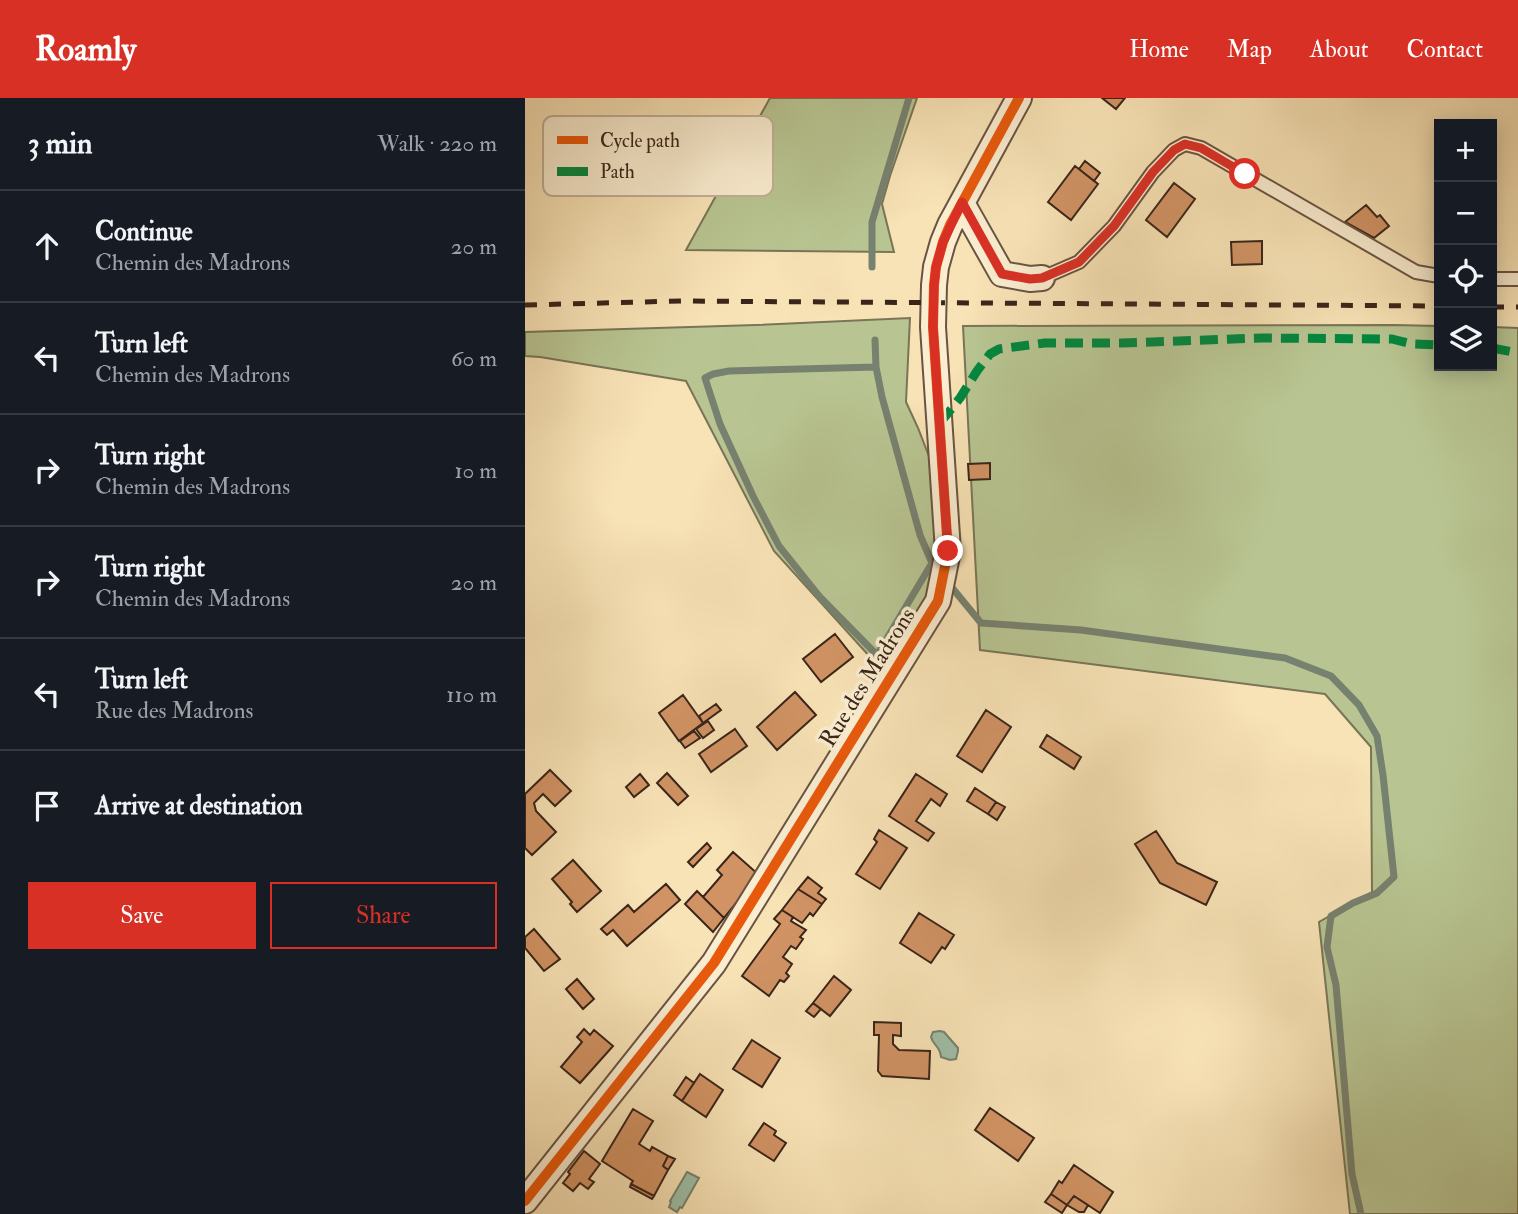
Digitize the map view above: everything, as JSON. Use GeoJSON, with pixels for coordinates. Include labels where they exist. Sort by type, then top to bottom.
{"type":"FeatureCollection","features":[{"type":"Feature","properties":{"kind":"street","name":"Rue des Madrons"},"geometry":{"type":"LineString","coordinates":[[525,1201],[714,963],[938,601],[948,551],[933,327],[936,267],[943,242],[962,202],[1019,98]]}},
{"type":"Feature","properties":{"kind":"street"},"geometry":{"type":"LineString","coordinates":[[962,202],[1002,274],[1030,279],[1042,278]]}},
{"type":"Feature","properties":{"kind":"lane"},"geometry":{"type":"LineString","coordinates":[[1042,278],[1079,262],[1114,226],[1153,172],[1174,150],[1185,144],[1201,148],[1416,272],[1434,275]]}},
{"type":"Feature","properties":{"kind":"lane"},"geometry":{"type":"LineString","coordinates":[[1497,279],[1518,279]]}},
{"type":"Feature","properties":{"kind":"shaded area"},"geometry":{"type":"Polygon","coordinates":[[[770,98],[917,98],[882,204],[894,252],[686,250],[716,196],[773,196],[773,116],[760,116],[770,98]]]}},
{"type":"Feature","properties":{"kind":"shaded area"},"geometry":{"type":"Polygon","coordinates":[[[910,318],[906,402],[937,477],[941,530],[933,588],[881,669],[774,551],[686,381],[525,356],[525,332],[910,318]]]}},
{"type":"Feature","properties":{"kind":"shaded area"},"geometry":{"type":"Polygon","coordinates":[[[963,326],[1434,326],[1434,371],[1497,371],[1497,327],[1518,328],[1518,1214],[1350,1214],[1319,922],[1372,892],[1371,747],[1325,694],[980,650],[963,326]]]}},
{"type":"Feature","properties":{"kind":"shaded area"},"geometry":{"type":"Polygon","coordinates":[[[940,1031],[958,1048],[956,1059],[941,1057],[931,1037],[933,1032],[940,1031]]]}},
{"type":"Feature","properties":{"kind":"shaded area"},"geometry":{"type":"Polygon","coordinates":[[[687,1172],[699,1178],[677,1212],[669,1207],[670,1201],[687,1172]]]}},
{"type":"Feature","properties":{"kind":"building"},"geometry":{"type":"Polygon","coordinates":[[[1102,98],[1125,98],[1116,109],[1102,98]]]}},
{"type":"Feature","properties":{"kind":"building"},"geometry":{"type":"Polygon","coordinates":[[[1085,161],[1100,173],[1094,181],[1079,169],[1085,161]]]}},
{"type":"Feature","properties":{"kind":"building"},"geometry":{"type":"Polygon","coordinates":[[[1075,166],[1098,184],[1071,220],[1048,202],[1075,166]]]}},
{"type":"Feature","properties":{"kind":"building"},"geometry":{"type":"Polygon","coordinates":[[[1174,183],[1195,199],[1167,237],[1146,220],[1174,183]]]}},
{"type":"Feature","properties":{"kind":"building"},"geometry":{"type":"Polygon","coordinates":[[[1366,205],[1389,226],[1374,238],[1345,222],[1366,205]]]}},
{"type":"Feature","properties":{"kind":"building"},"geometry":{"type":"Polygon","coordinates":[[[1262,241],[1262,264],[1232,265],[1231,242],[1262,241]]]}},
{"type":"Feature","properties":{"kind":"building"},"geometry":{"type":"Polygon","coordinates":[[[990,463],[990,479],[969,480],[968,464],[990,463]]]}},
{"type":"Feature","properties":{"kind":"building"},"geometry":{"type":"Polygon","coordinates":[[[835,634],[853,657],[821,682],[803,659],[835,634]]]}},
{"type":"Feature","properties":{"kind":"building"},"geometry":{"type":"Polygon","coordinates":[[[795,692],[816,715],[777,750],[757,727],[795,692]]]}},
{"type":"Feature","properties":{"kind":"building"},"geometry":{"type":"Polygon","coordinates":[[[683,695],[703,723],[679,741],[659,713],[683,695]]]}},
{"type":"Feature","properties":{"kind":"building"},"geometry":{"type":"Polygon","coordinates":[[[716,704],[721,710],[703,723],[699,716],[716,704]]]}},
{"type":"Feature","properties":{"kind":"building"},"geometry":{"type":"Polygon","coordinates":[[[986,710],[1011,727],[982,772],[957,756],[986,710]]]}},
{"type":"Feature","properties":{"kind":"building"},"geometry":{"type":"Polygon","coordinates":[[[708,721],[714,730],[703,738],[696,729],[708,721]]]}},
{"type":"Feature","properties":{"kind":"building"},"geometry":{"type":"Polygon","coordinates":[[[735,729],[747,746],[711,772],[699,754],[735,729]]]}},
{"type":"Feature","properties":{"kind":"building"},"geometry":{"type":"Polygon","coordinates":[[[694,731],[700,738],[685,748],[680,741],[694,731]]]}},
{"type":"Feature","properties":{"kind":"building"},"geometry":{"type":"Polygon","coordinates":[[[1047,735],[1081,757],[1074,769],[1040,747],[1047,735]]]}},
{"type":"Feature","properties":{"kind":"building"},"geometry":{"type":"Polygon","coordinates":[[[550,770],[571,791],[555,806],[543,794],[534,803],[536,811],[556,832],[532,855],[525,848],[525,794],[550,770]]]}},
{"type":"Feature","properties":{"kind":"building"},"geometry":{"type":"Polygon","coordinates":[[[667,773],[688,796],[678,805],[657,783],[667,773]]]}},
{"type":"Feature","properties":{"kind":"building"},"geometry":{"type":"Polygon","coordinates":[[[640,774],[649,785],[634,797],[626,787],[640,774]]]}},
{"type":"Feature","properties":{"kind":"building"},"geometry":{"type":"Polygon","coordinates":[[[916,774],[947,794],[940,806],[931,799],[916,821],[934,833],[928,841],[889,816],[916,774]]]}},
{"type":"Feature","properties":{"kind":"building"},"geometry":{"type":"Polygon","coordinates":[[[975,788],[996,802],[988,814],[967,801],[975,788]]]}},
{"type":"Feature","properties":{"kind":"building"},"geometry":{"type":"Polygon","coordinates":[[[996,802],[1005,807],[997,820],[988,814],[996,802]]]}},
{"type":"Feature","properties":{"kind":"building"},"geometry":{"type":"Polygon","coordinates":[[[879,830],[907,848],[880,889],[856,874],[877,842],[874,839],[879,830]]]}},
{"type":"Feature","properties":{"kind":"building"},"geometry":{"type":"Polygon","coordinates":[[[1156,831],[1177,863],[1217,882],[1206,905],[1160,883],[1135,844],[1156,831]]]}},
{"type":"Feature","properties":{"kind":"building"},"geometry":{"type":"Polygon","coordinates":[[[707,843],[711,848],[693,867],[688,862],[707,843]]]}},
{"type":"Feature","properties":{"kind":"building"},"geometry":{"type":"Polygon","coordinates":[[[733,852],[759,875],[724,918],[703,897],[722,875],[717,870],[733,852]]]}},
{"type":"Feature","properties":{"kind":"building"},"geometry":{"type":"Polygon","coordinates":[[[573,860],[601,891],[577,912],[552,879],[573,860]]]}},
{"type":"Feature","properties":{"kind":"building"},"geometry":{"type":"Polygon","coordinates":[[[808,877],[822,888],[818,893],[826,899],[822,904],[798,889],[808,877]]]}},
{"type":"Feature","properties":{"kind":"building"},"geometry":{"type":"Polygon","coordinates":[[[666,884],[680,900],[627,946],[613,930],[607,935],[601,929],[628,905],[634,912],[666,884]]]}},
{"type":"Feature","properties":{"kind":"building"},"geometry":{"type":"Polygon","coordinates":[[[798,889],[822,904],[813,916],[810,913],[802,923],[782,910],[798,889]]]}},
{"type":"Feature","properties":{"kind":"building"},"geometry":{"type":"Polygon","coordinates":[[[697,891],[724,918],[713,932],[685,904],[697,891]]]}},
{"type":"Feature","properties":{"kind":"building"},"geometry":{"type":"Polygon","coordinates":[[[782,910],[793,917],[791,921],[806,930],[796,949],[791,946],[783,957],[792,964],[786,973],[789,976],[784,982],[780,980],[769,996],[742,976],[780,924],[774,919],[782,910]]]}},
{"type":"Feature","properties":{"kind":"building"},"geometry":{"type":"Polygon","coordinates":[[[919,913],[954,935],[931,963],[900,943],[919,913]]]}},
{"type":"Feature","properties":{"kind":"building"},"geometry":{"type":"Polygon","coordinates":[[[534,929],[560,959],[544,971],[525,948],[525,937],[534,929]]]}},
{"type":"Feature","properties":{"kind":"building"},"geometry":{"type":"Polygon","coordinates":[[[834,976],[851,990],[830,1016],[813,1003],[834,976]]]}},
{"type":"Feature","properties":{"kind":"building"},"geometry":{"type":"Polygon","coordinates":[[[577,979],[594,999],[583,1009],[566,989],[577,979]]]}},
{"type":"Feature","properties":{"kind":"building"},"geometry":{"type":"Polygon","coordinates":[[[813,1003],[821,1009],[814,1017],[806,1011],[813,1003]]]}},
{"type":"Feature","properties":{"kind":"building"},"geometry":{"type":"Polygon","coordinates":[[[874,1022],[901,1023],[901,1036],[893,1035],[893,1044],[899,1050],[930,1051],[929,1079],[882,1076],[878,1071],[879,1035],[874,1035],[874,1022]]]}},
{"type":"Feature","properties":{"kind":"building"},"geometry":{"type":"Polygon","coordinates":[[[584,1029],[590,1035],[594,1030],[613,1046],[580,1083],[561,1067],[582,1042],[577,1037],[584,1029]]]}},
{"type":"Feature","properties":{"kind":"building"},"geometry":{"type":"Polygon","coordinates":[[[752,1040],[780,1058],[762,1087],[733,1069],[752,1040]]]}},
{"type":"Feature","properties":{"kind":"building"},"geometry":{"type":"Polygon","coordinates":[[[700,1074],[723,1090],[706,1117],[682,1101],[700,1074]]]}},
{"type":"Feature","properties":{"kind":"building"},"geometry":{"type":"Polygon","coordinates":[[[686,1077],[694,1083],[682,1101],[674,1095],[686,1077]]]}},
{"type":"Feature","properties":{"kind":"building"},"geometry":{"type":"Polygon","coordinates":[[[990,1108],[1034,1138],[1018,1161],[975,1130],[990,1108]]]}},
{"type":"Feature","properties":{"kind":"building"},"geometry":{"type":"Polygon","coordinates":[[[633,1109],[653,1121],[639,1144],[650,1151],[652,1147],[668,1156],[663,1166],[668,1170],[654,1196],[631,1184],[633,1181],[602,1161],[633,1109]]]}},
{"type":"Feature","properties":{"kind":"building"},"geometry":{"type":"Polygon","coordinates":[[[764,1123],[776,1131],[774,1135],[786,1143],[774,1161],[749,1145],[764,1123]]]}},
{"type":"Feature","properties":{"kind":"building"},"geometry":{"type":"Polygon","coordinates":[[[584,1151],[600,1164],[589,1179],[594,1182],[588,1189],[580,1183],[573,1191],[563,1183],[584,1151]]]}},
{"type":"Feature","properties":{"kind":"building"},"geometry":{"type":"Polygon","coordinates":[[[668,1156],[675,1159],[668,1170],[663,1166],[668,1156]]]}},
{"type":"Feature","properties":{"kind":"building"},"geometry":{"type":"Polygon","coordinates":[[[1074,1165],[1113,1192],[1100,1213],[1074,1196],[1067,1205],[1051,1194],[1074,1165]]]}},
{"type":"Feature","properties":{"kind":"building"},"geometry":{"type":"Polygon","coordinates":[[[631,1184],[654,1196],[652,1199],[630,1187],[631,1184]]]}},
{"type":"Feature","properties":{"kind":"building"},"geometry":{"type":"Polygon","coordinates":[[[1051,1194],[1067,1205],[1062,1213],[1045,1202],[1051,1194]]]}},
{"type":"Feature","properties":{"kind":"building"},"geometry":{"type":"Polygon","coordinates":[[[1074,1196],[1088,1205],[1084,1212],[1067,1205],[1074,1196]]]}},
{"type":"Feature","properties":{"kind":"waterway"},"geometry":{"type":"LineString","coordinates":[[872,267],[872,222],[909,98]]}},
{"type":"Feature","properties":{"kind":"waterway"},"geometry":{"type":"LineString","coordinates":[[875,340],[876,367],[882,397],[920,535],[937,570]]}},
{"type":"Feature","properties":{"kind":"waterway"},"geometry":{"type":"LineString","coordinates":[[876,367],[729,371],[705,378],[720,424],[779,546],[819,596],[877,655],[932,563]]}},
{"type":"Feature","properties":{"kind":"waterway"},"geometry":{"type":"LineString","coordinates":[[949,584],[981,623],[1081,630],[1285,658],[1331,676],[1359,705],[1377,736],[1394,877],[1377,893],[1331,916],[1327,947],[1336,985],[1352,1174],[1361,1214]]}},
{"type":"Feature","properties":{"kind":"railway"},"geometry":{"type":"LineString","coordinates":[[525,305],[681,301],[1434,306]]}},
{"type":"Feature","properties":{"kind":"railway"},"geometry":{"type":"LineString","coordinates":[[1497,307],[1518,307]]}},
{"type":"Feature","properties":{"kind":"marked path"},"geometry":{"type":"LineString","coordinates":[[940,423],[990,354],[999,349],[1045,343],[1262,338],[1392,339],[1412,344],[1434,345]]}},
{"type":"Feature","properties":{"kind":"marked path"},"geometry":{"type":"LineString","coordinates":[[1497,349],[1518,353]]}},
{"type":"Feature","properties":{"kind":"cycle path"},"geometry":{"type":"LineString","coordinates":[[525,1201],[714,963],[938,601],[948,551],[933,327],[936,267],[950,225],[1019,98]]}},
{"type":"Feature","properties":{"kind":"route"},"geometry":{"type":"LineString","coordinates":[[948,551],[933,327],[934,285],[943,242],[962,202],[1002,274],[1030,279],[1042,278],[1079,262],[1114,226],[1153,172],[1174,150],[1185,144],[1201,148],[1245,174]]}}]}
